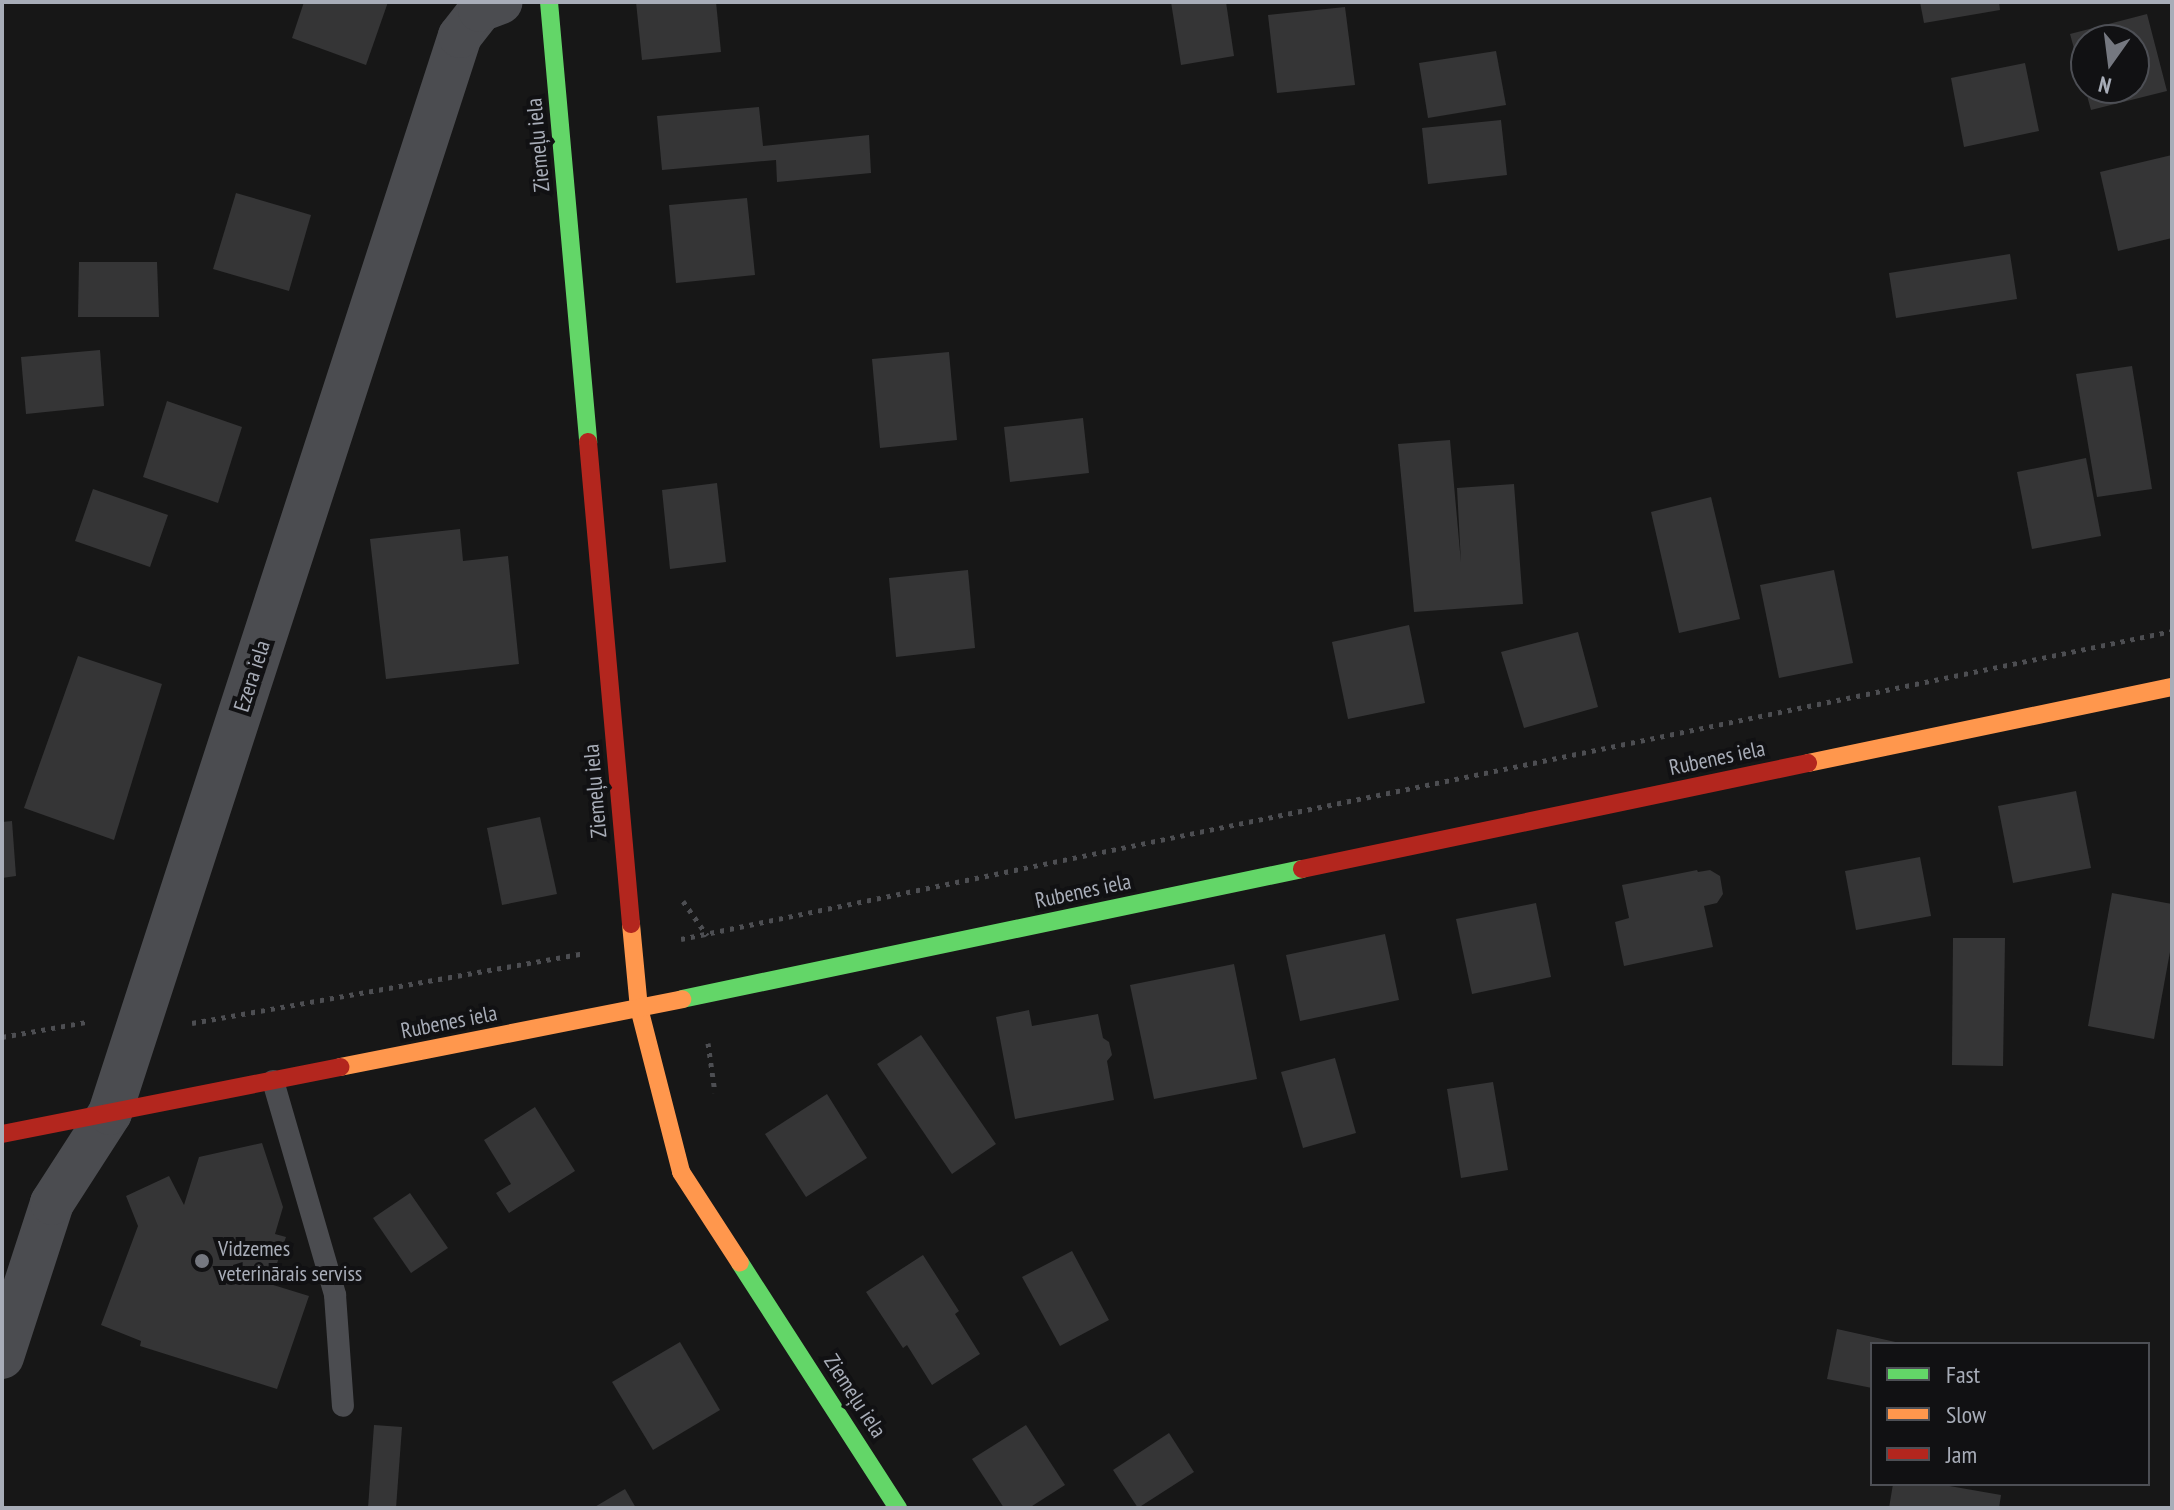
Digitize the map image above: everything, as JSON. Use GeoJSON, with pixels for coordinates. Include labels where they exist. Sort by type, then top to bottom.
{"type":"FeatureCollection","features":[{"type":"Feature","properties":{"kind":"main road","name":"Ziemeļu iela"},"geometry":{"type":"LineString","coordinates":[[549,2],[639,1008],[681,1172],[898,1508]]}},
{"type":"Feature","properties":{"kind":"main road","name":"Rubenes iela"},"geometry":{"type":"LineString","coordinates":[[2,1134],[639,1008],[2172,687]]}},
{"type":"Feature","properties":{"kind":"street","name":"Ezera iela"},"geometry":{"type":"LineString","coordinates":[[2,1357],[52,1203],[110,1113],[460,36],[480,10],[501,2]]}},
{"type":"Feature","properties":{"kind":"lane"},"geometry":{"type":"LineString","coordinates":[[273,1081],[335,1295],[343,1406]]}},
{"type":"Feature","properties":{"kind":"path"},"geometry":{"type":"LineString","coordinates":[[679,939],[2172,631]]}},
{"type":"Feature","properties":{"kind":"path"},"geometry":{"type":"LineString","coordinates":[[202,1023],[589,952]]}},
{"type":"Feature","properties":{"kind":"path"},"geometry":{"type":"LineString","coordinates":[[2,1037],[101,1019]]}},
{"type":"Feature","properties":{"kind":"building"},"geometry":{"type":"Polygon","coordinates":[[[304,2],[388,2],[366,65],[292,38],[304,2]]]}},
{"type":"Feature","properties":{"kind":"building"},"geometry":{"type":"Polygon","coordinates":[[[636,2],[716,2],[721,52],[642,60],[636,2]]]}},
{"type":"Feature","properties":{"kind":"building"},"geometry":{"type":"Polygon","coordinates":[[[1171,2],[1226,2],[1234,56],[1181,65],[1171,2]]]}},
{"type":"Feature","properties":{"kind":"building"},"geometry":{"type":"Polygon","coordinates":[[[1920,2],[1999,2],[2000,10],[1924,23],[1920,2]]]}},
{"type":"Feature","properties":{"kind":"building"},"geometry":{"type":"Polygon","coordinates":[[[1345,7],[1355,85],[1277,93],[1268,15],[1345,7]]]}},
{"type":"Feature","properties":{"kind":"building"},"geometry":{"type":"Polygon","coordinates":[[[2147,14],[2150,24],[2108,24],[2147,14]]]}},
{"type":"Feature","properties":{"kind":"building"},"geometry":{"type":"Polygon","coordinates":[[[2150,26],[2167,91],[2150,95],[2150,26]]]}},
{"type":"Feature","properties":{"kind":"building"},"geometry":{"type":"Polygon","coordinates":[[[1496,51],[1506,105],[1428,118],[1419,63],[1496,51]]]}},
{"type":"Feature","properties":{"kind":"building"},"geometry":{"type":"Polygon","coordinates":[[[2025,63],[2039,131],[1964,147],[1951,78],[2025,63]]]}},
{"type":"Feature","properties":{"kind":"building"},"geometry":{"type":"Polygon","coordinates":[[[2089,104],[2115,104],[2091,110],[2089,104]]]}},
{"type":"Feature","properties":{"kind":"building"},"geometry":{"type":"Polygon","coordinates":[[[759,107],[763,146],[869,135],[871,173],[777,182],[776,160],[662,170],[657,116],[759,107]]]}},
{"type":"Feature","properties":{"kind":"building"},"geometry":{"type":"Polygon","coordinates":[[[1501,120],[1507,175],[1428,184],[1422,128],[1501,120]]]}},
{"type":"Feature","properties":{"kind":"building"},"geometry":{"type":"Polygon","coordinates":[[[2172,155],[2172,238],[2118,251],[2100,172],[2172,155]]]}},
{"type":"Feature","properties":{"kind":"building"},"geometry":{"type":"Polygon","coordinates":[[[236,193],[311,215],[289,291],[213,269],[236,193]]]}},
{"type":"Feature","properties":{"kind":"building"},"geometry":{"type":"Polygon","coordinates":[[[747,198],[755,275],[676,283],[669,205],[747,198]]]}},
{"type":"Feature","properties":{"kind":"building"},"geometry":{"type":"Polygon","coordinates":[[[2010,254],[2017,299],[1896,318],[1889,273],[2010,254]]]}},
{"type":"Feature","properties":{"kind":"building"},"geometry":{"type":"Polygon","coordinates":[[[79,262],[157,262],[159,317],[78,317],[79,262]]]}},
{"type":"Feature","properties":{"kind":"building"},"geometry":{"type":"Polygon","coordinates":[[[100,350],[104,406],[26,414],[21,357],[100,350]]]}},
{"type":"Feature","properties":{"kind":"building"},"geometry":{"type":"Polygon","coordinates":[[[949,352],[957,440],[880,448],[872,359],[949,352]]]}},
{"type":"Feature","properties":{"kind":"building"},"geometry":{"type":"Polygon","coordinates":[[[2132,366],[2152,489],[2097,497],[2076,374],[2132,366]]]}},
{"type":"Feature","properties":{"kind":"building"},"geometry":{"type":"Polygon","coordinates":[[[167,401],[242,427],[218,503],[143,477],[167,401]]]}},
{"type":"Feature","properties":{"kind":"building"},"geometry":{"type":"Polygon","coordinates":[[[1083,418],[1089,473],[1010,482],[1004,427],[1083,418]]]}},
{"type":"Feature","properties":{"kind":"building"},"geometry":{"type":"Polygon","coordinates":[[[1450,440],[1461,563],[1457,488],[1514,484],[1523,604],[1414,612],[1398,444],[1450,440]]]}},
{"type":"Feature","properties":{"kind":"building"},"geometry":{"type":"Polygon","coordinates":[[[2086,458],[2101,536],[2032,549],[2017,472],[2086,458]]]}},
{"type":"Feature","properties":{"kind":"building"},"geometry":{"type":"Polygon","coordinates":[[[717,483],[726,562],[670,569],[662,490],[717,483]]]}},
{"type":"Feature","properties":{"kind":"building"},"geometry":{"type":"Polygon","coordinates":[[[93,489],[168,515],[150,567],[75,541],[93,489]]]}},
{"type":"Feature","properties":{"kind":"building"},"geometry":{"type":"Polygon","coordinates":[[[1711,497],[1740,619],[1679,633],[1651,512],[1711,497]]]}},
{"type":"Feature","properties":{"kind":"building"},"geometry":{"type":"Polygon","coordinates":[[[460,529],[463,561],[508,556],[519,664],[386,679],[370,539],[460,529]]]}},
{"type":"Feature","properties":{"kind":"building"},"geometry":{"type":"Polygon","coordinates":[[[968,570],[975,648],[896,657],[889,578],[968,570]]]}},
{"type":"Feature","properties":{"kind":"building"},"geometry":{"type":"Polygon","coordinates":[[[1834,570],[1853,663],[1779,678],[1760,585],[1834,570]]]}},
{"type":"Feature","properties":{"kind":"building"},"geometry":{"type":"Polygon","coordinates":[[[1409,625],[1425,703],[1348,719],[1332,642],[1409,625]]]}},
{"type":"Feature","properties":{"kind":"building"},"geometry":{"type":"Polygon","coordinates":[[[1578,632],[1598,707],[1524,728],[1501,652],[1578,632]]]}},
{"type":"Feature","properties":{"kind":"building"},"geometry":{"type":"Polygon","coordinates":[[[78,656],[162,684],[114,840],[24,808],[78,656]]]}},
{"type":"Feature","properties":{"kind":"building"},"geometry":{"type":"Polygon","coordinates":[[[2076,791],[2091,868],[2013,883],[1998,806],[2076,791]]]}},
{"type":"Feature","properties":{"kind":"building"},"geometry":{"type":"Polygon","coordinates":[[[540,817],[557,894],[502,905],[487,828],[540,817]]]}},
{"type":"Feature","properties":{"kind":"building"},"geometry":{"type":"Polygon","coordinates":[[[12,821],[16,876],[2,878],[2,822],[12,821]]]}},
{"type":"Feature","properties":{"kind":"building"},"geometry":{"type":"Polygon","coordinates":[[[1920,857],[1931,916],[1856,930],[1845,871],[1920,857]]]}},
{"type":"Feature","properties":{"kind":"building"},"geometry":{"type":"Polygon","coordinates":[[[1710,870],[1720,876],[1723,894],[1717,903],[1704,906],[1713,947],[1624,966],[1615,922],[1629,918],[1622,885],[1710,870]]]}},
{"type":"Feature","properties":{"kind":"building"},"geometry":{"type":"Polygon","coordinates":[[[2112,893],[2172,904],[2172,941],[2154,1039],[2088,1026],[2112,893]]]}},
{"type":"Feature","properties":{"kind":"building"},"geometry":{"type":"Polygon","coordinates":[[[1536,903],[1551,977],[1472,994],[1456,919],[1536,903]]]}},
{"type":"Feature","properties":{"kind":"building"},"geometry":{"type":"Polygon","coordinates":[[[1385,934],[1399,1000],[1300,1021],[1286,955],[1385,934]]]}},
{"type":"Feature","properties":{"kind":"building"},"geometry":{"type":"Polygon","coordinates":[[[1953,938],[2005,938],[2003,1066],[1952,1065],[1953,938]]]}},
{"type":"Feature","properties":{"kind":"building"},"geometry":{"type":"Polygon","coordinates":[[[1234,964],[1257,1079],[1154,1099],[1130,985],[1234,964]]]}},
{"type":"Feature","properties":{"kind":"building"},"geometry":{"type":"Polygon","coordinates":[[[1029,1010],[1032,1026],[1098,1014],[1103,1038],[1109,1042],[1112,1055],[1107,1061],[1114,1100],[1015,1119],[996,1017],[1029,1010]]]}},
{"type":"Feature","properties":{"kind":"building"},"geometry":{"type":"Polygon","coordinates":[[[921,1035],[996,1144],[952,1174],[877,1064],[921,1035]]]}},
{"type":"Feature","properties":{"kind":"building"},"geometry":{"type":"Polygon","coordinates":[[[1335,1058],[1356,1133],[1303,1148],[1281,1072],[1335,1058]]]}},
{"type":"Feature","properties":{"kind":"building"},"geometry":{"type":"Polygon","coordinates":[[[1493,1082],[1508,1170],[1461,1178],[1447,1089],[1493,1082]]]}},
{"type":"Feature","properties":{"kind":"building"},"geometry":{"type":"Polygon","coordinates":[[[827,1094],[867,1158],[806,1197],[765,1134],[827,1094]]]}},
{"type":"Feature","properties":{"kind":"building"},"geometry":{"type":"Polygon","coordinates":[[[535,1107],[575,1171],[509,1213],[496,1193],[511,1184],[484,1140],[535,1107]]]}},
{"type":"Feature","properties":{"kind":"building","name":"Vidzemes veterinārais serviss"},"geometry":{"type":"Polygon","coordinates":[[[262,1143],[283,1207],[275,1234],[286,1237],[270,1284],[309,1296],[277,1389],[140,1346],[141,1341],[101,1325],[138,1226],[126,1196],[169,1176],[184,1205],[199,1157],[262,1143]]]}},
{"type":"Feature","properties":{"kind":"building"},"geometry":{"type":"Polygon","coordinates":[[[410,1193],[448,1248],[411,1273],[373,1218],[410,1193]]]}},
{"type":"Feature","properties":{"kind":"building"},"geometry":{"type":"Polygon","coordinates":[[[1072,1251],[1109,1320],[1060,1346],[1022,1277],[1072,1251]]]}},
{"type":"Feature","properties":{"kind":"building"},"geometry":{"type":"Polygon","coordinates":[[[923,1255],[959,1311],[955,1314],[980,1354],[932,1385],[907,1345],[903,1348],[866,1292],[923,1255]]]}},
{"type":"Feature","properties":{"kind":"building"},"geometry":{"type":"Polygon","coordinates":[[[1837,1329],[1896,1342],[1870,1342],[1870,1388],[1827,1379],[1837,1329]]]}},
{"type":"Feature","properties":{"kind":"building"},"geometry":{"type":"Polygon","coordinates":[[[680,1342],[720,1410],[653,1450],[612,1382],[680,1342]]]}},
{"type":"Feature","properties":{"kind":"building"},"geometry":{"type":"Polygon","coordinates":[[[374,1425],[402,1427],[396,1508],[368,1508],[374,1425]]]}},
{"type":"Feature","properties":{"kind":"building"},"geometry":{"type":"Polygon","coordinates":[[[1026,1425],[1065,1485],[1029,1508],[1004,1508],[972,1459],[1026,1425]]]}},
{"type":"Feature","properties":{"kind":"building"},"geometry":{"type":"Polygon","coordinates":[[[1169,1433],[1194,1472],[1138,1508],[1113,1470],[1169,1433]]]}},
{"type":"Feature","properties":{"kind":"building"},"geometry":{"type":"Polygon","coordinates":[[[1893,1486],[1949,1486],[2001,1495],[1999,1508],[1889,1508],[1893,1486]]]}},
{"type":"Feature","properties":{"kind":"building"},"geometry":{"type":"Polygon","coordinates":[[[625,1489],[636,1508],[593,1508],[625,1489]]]}},
{"type":"Feature","properties":{"kind":"traffic: fast"},"geometry":{"type":"LineString","coordinates":[[549,2],[588,442]]}},
{"type":"Feature","properties":{"kind":"traffic: fast"},"geometry":{"type":"LineString","coordinates":[[682,999],[1302,869]]}},
{"type":"Feature","properties":{"kind":"traffic: fast"},"geometry":{"type":"LineString","coordinates":[[740,1263],[898,1508]]}},
{"type":"Feature","properties":{"kind":"traffic: slow"},"geometry":{"type":"LineString","coordinates":[[1808,763],[2172,687]]}},
{"type":"Feature","properties":{"kind":"traffic: slow"},"geometry":{"type":"LineString","coordinates":[[631,924],[639,1008],[681,1172],[740,1263]]}},
{"type":"Feature","properties":{"kind":"traffic: slow"},"geometry":{"type":"LineString","coordinates":[[340,1067],[682,999]]}},
{"type":"Feature","properties":{"kind":"traffic: jam"},"geometry":{"type":"LineString","coordinates":[[588,442],[631,924]]}},
{"type":"Feature","properties":{"kind":"traffic: jam"},"geometry":{"type":"LineString","coordinates":[[1302,869],[1808,763]]}},
{"type":"Feature","properties":{"kind":"traffic: jam"},"geometry":{"type":"LineString","coordinates":[[2,1134],[340,1067]]}},
{"type":"Feature","properties":{"kind":"place","name":"Vidzemes veterinārais serviss"},"geometry":{"type":"Point","coordinates":[202,1261]}}]}
